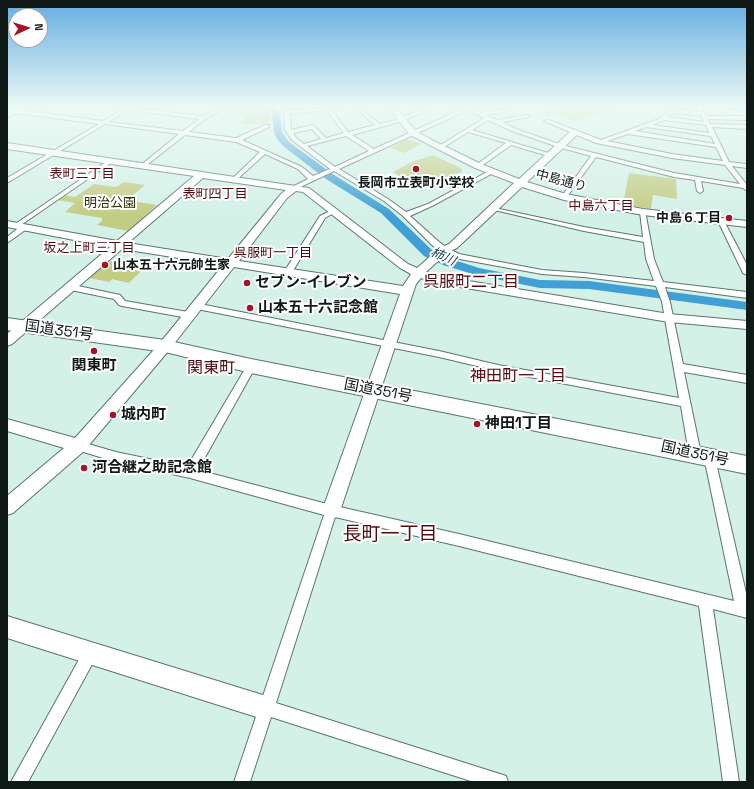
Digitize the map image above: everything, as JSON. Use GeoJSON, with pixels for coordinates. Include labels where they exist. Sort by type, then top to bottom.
{"type":"FeatureCollection","features":[{"type":"Feature","properties":{"kind":"highway","name":"国道351号"},"geometry":{"type":"LineString","coordinates":[[7,324],[164,346],[251,366],[374,389],[747,465]]}},
{"type":"Feature","properties":{"kind":"street"},"geometry":{"type":"LineString","coordinates":[[7,181],[68,144]]}},
{"type":"Feature","properties":{"kind":"street"},"geometry":{"type":"LineString","coordinates":[[143,166],[170,144]]}},
{"type":"Feature","properties":{"kind":"street"},"geometry":{"type":"LineString","coordinates":[[246,144],[300,168],[312,179]]}},
{"type":"Feature","properties":{"kind":"street"},"geometry":{"type":"LineString","coordinates":[[302,146],[310,144]]}},
{"type":"Feature","properties":{"kind":"street"},"geometry":{"type":"LineString","coordinates":[[362,144],[373,151]]}},
{"type":"Feature","properties":{"kind":"street"},"geometry":{"type":"LineString","coordinates":[[7,507],[78,446],[164,346],[195,306],[232,263],[284,196],[294,188],[312,179],[389,144]]}},
{"type":"Feature","properties":{"kind":"street","name":"中島通り"},"geometry":{"type":"LineString","coordinates":[[432,144],[491,172],[564,197],[643,212],[747,224]]}},
{"type":"Feature","properties":{"kind":"street"},"geometry":{"type":"LineString","coordinates":[[439,148],[445,144]]}},
{"type":"Feature","properties":{"kind":"street"},"geometry":{"type":"LineString","coordinates":[[478,166],[509,144]]}},
{"type":"Feature","properties":{"kind":"street"},"geometry":{"type":"LineString","coordinates":[[513,144],[544,153]]}},
{"type":"Feature","properties":{"kind":"street"},"geometry":{"type":"LineString","coordinates":[[554,144],[674,175],[746,187]]}},
{"type":"Feature","properties":{"kind":"street"},"geometry":{"type":"LineString","coordinates":[[611,144],[728,165],[747,166]]}},
{"type":"Feature","properties":{"kind":"street"},"geometry":{"type":"LineString","coordinates":[[704,144],[718,146],[728,165],[746,187]]}},
{"type":"Feature","properties":{"kind":"street"},"geometry":{"type":"LineString","coordinates":[[242,782],[331,511],[410,284],[423,269],[443,251],[453,246],[492,208],[544,153],[557,145]]}},
{"type":"Feature","properties":{"kind":"street"},"geometry":{"type":"LineString","coordinates":[[443,251],[446,243],[482,208],[517,182],[557,145]]}},
{"type":"Feature","properties":{"kind":"street"},"geometry":{"type":"LineString","coordinates":[[7,146],[306,190],[404,266],[423,269],[436,279],[669,318],[747,325]]}},
{"type":"Feature","properties":{"kind":"street"},"geometry":{"type":"LineString","coordinates":[[302,146],[332,170],[386,200],[405,215],[443,251],[464,258],[542,272],[584,275],[660,286],[747,295]]}},
{"type":"Feature","properties":{"kind":"street"},"geometry":{"type":"LineString","coordinates":[[234,180],[264,152]]}},
{"type":"Feature","properties":{"kind":"street"},"geometry":{"type":"LineString","coordinates":[[564,197],[594,155]]}},
{"type":"Feature","properties":{"kind":"street"},"geometry":{"type":"LineString","coordinates":[[7,241],[16,226],[111,161]]}},
{"type":"Feature","properties":{"kind":"street"},"geometry":{"type":"LineString","coordinates":[[405,215],[430,205],[491,172]]}},
{"type":"Feature","properties":{"kind":"street"},"geometry":{"type":"LineString","coordinates":[[7,341],[200,175]]}},
{"type":"Feature","properties":{"kind":"street"},"geometry":{"type":"LineString","coordinates":[[698,180],[700,191]]}},
{"type":"Feature","properties":{"kind":"street"},"geometry":{"type":"LineString","coordinates":[[492,208],[577,227],[646,240]]}},
{"type":"Feature","properties":{"kind":"street"},"geometry":{"type":"LineString","coordinates":[[288,272],[322,217],[334,211]]}},
{"type":"Feature","properties":{"kind":"street"},"geometry":{"type":"LineString","coordinates":[[7,425],[116,457],[190,473],[331,511],[459,540],[745,611],[702,455],[684,403],[666,302],[650,259],[643,212]]}},
{"type":"Feature","properties":{"kind":"street"},"geometry":{"type":"LineString","coordinates":[[721,221],[747,273]]}},
{"type":"Feature","properties":{"kind":"street"},"geometry":{"type":"LineString","coordinates":[[16,226],[119,245],[408,292]]}},
{"type":"Feature","properties":{"kind":"street"},"geometry":{"type":"LineString","coordinates":[[69,287],[117,297],[122,303],[188,316]]}},
{"type":"Feature","properties":{"kind":"street"},"geometry":{"type":"LineString","coordinates":[[195,306],[390,344],[498,368],[684,403]]}},
{"type":"Feature","properties":{"kind":"street"},"geometry":{"type":"LineString","coordinates":[[190,473],[251,366]]}},
{"type":"Feature","properties":{"kind":"street"},"geometry":{"type":"LineString","coordinates":[[678,367],[747,379]]}},
{"type":"Feature","properties":{"kind":"street"},"geometry":{"type":"LineString","coordinates":[[705,601],[731,782]]}},
{"type":"Feature","properties":{"kind":"street"},"geometry":{"type":"LineString","coordinates":[[7,627],[91,652],[174,680],[500,782]]}},
{"type":"Feature","properties":{"kind":"street"},"geometry":{"type":"LineString","coordinates":[[19,782],[91,652]]}},
{"type":"Feature","properties":{"kind":"green space"},"geometry":{"type":"Polygon","coordinates":[[[398,144],[421,144],[404,153],[391,148],[398,144]]]}},
{"type":"Feature","properties":{"kind":"green space"},"geometry":{"type":"Polygon","coordinates":[[[433,155],[461,168],[462,172],[418,187],[393,172],[414,161],[433,155]]]}},
{"type":"Feature","properties":{"kind":"green space"},"geometry":{"type":"Polygon","coordinates":[[[629,173],[676,179],[677,199],[653,195],[651,209],[623,204],[629,173]]]}},
{"type":"Feature","properties":{"kind":"green space","name":"明治公園"},"geometry":{"type":"Polygon","coordinates":[[[124,182],[145,185],[127,200],[157,205],[128,231],[97,225],[102,221],[102,218],[65,212],[75,203],[56,200],[63,195],[75,197],[94,184],[116,187],[124,182]]]}},
{"type":"Feature","properties":{"kind":"green space"},"geometry":{"type":"Polygon","coordinates":[[[104,260],[136,266],[135,268],[143,269],[129,283],[112,279],[109,282],[85,277],[104,260]]]}},
{"type":"Feature","properties":{"kind":"waterway","name":"柿川"},"geometry":{"type":"LineString","coordinates":[[286,144],[330,177],[385,211],[428,253],[447,262],[476,271],[540,284],[589,285],[747,306]]}},
{"type":"Feature","properties":{"kind":"place","name":"長岡市立表町小学校"},"geometry":{"type":"Point","coordinates":[416,169]}},
{"type":"Feature","properties":{"kind":"place","name":"中島６丁目"},"geometry":{"type":"Point","coordinates":[729,218]}},
{"type":"Feature","properties":{"kind":"place","name":"山本五十六元帥生家"},"geometry":{"type":"Point","coordinates":[105,265]}},
{"type":"Feature","properties":{"kind":"place","name":"セブン-イレブン"},"geometry":{"type":"Point","coordinates":[247,283]}},
{"type":"Feature","properties":{"kind":"place","name":"山本五十六記念館"},"geometry":{"type":"Point","coordinates":[250,308]}},
{"type":"Feature","properties":{"kind":"place","name":"関東町"},"geometry":{"type":"Point","coordinates":[94,351]}},
{"type":"Feature","properties":{"kind":"place","name":"城内町"},"geometry":{"type":"Point","coordinates":[113,415]}},
{"type":"Feature","properties":{"kind":"place","name":"神田1丁目"},"geometry":{"type":"Point","coordinates":[477,424]}},
{"type":"Feature","properties":{"kind":"place","name":"河合継之助記念館"},"geometry":{"type":"Point","coordinates":[84,468]}},
{"type":"Feature","properties":{"kind":"district","name":"表町三丁目"},"geometry":{"type":"Point","coordinates":[82,174]}},
{"type":"Feature","properties":{"kind":"district","name":"表町四丁目"},"geometry":{"type":"Point","coordinates":[215,194]}},
{"type":"Feature","properties":{"kind":"district","name":"中島六丁目"},"geometry":{"type":"Point","coordinates":[601,206]}},
{"type":"Feature","properties":{"kind":"district","name":"坂之上町三丁目"},"geometry":{"type":"Point","coordinates":[89,248]}},
{"type":"Feature","properties":{"kind":"district","name":"呉服町一丁目"},"geometry":{"type":"Point","coordinates":[273,253]}},
{"type":"Feature","properties":{"kind":"district","name":"呉服町二丁目"},"geometry":{"type":"Point","coordinates":[471,283]}},
{"type":"Feature","properties":{"kind":"district","name":"関東町"},"geometry":{"type":"Point","coordinates":[211,369]}},
{"type":"Feature","properties":{"kind":"district","name":"神田町一丁目"},"geometry":{"type":"Point","coordinates":[518,377]}},
{"type":"Feature","properties":{"kind":"district","name":"長町一丁目"},"geometry":{"type":"Point","coordinates":[390,535]}}]}
